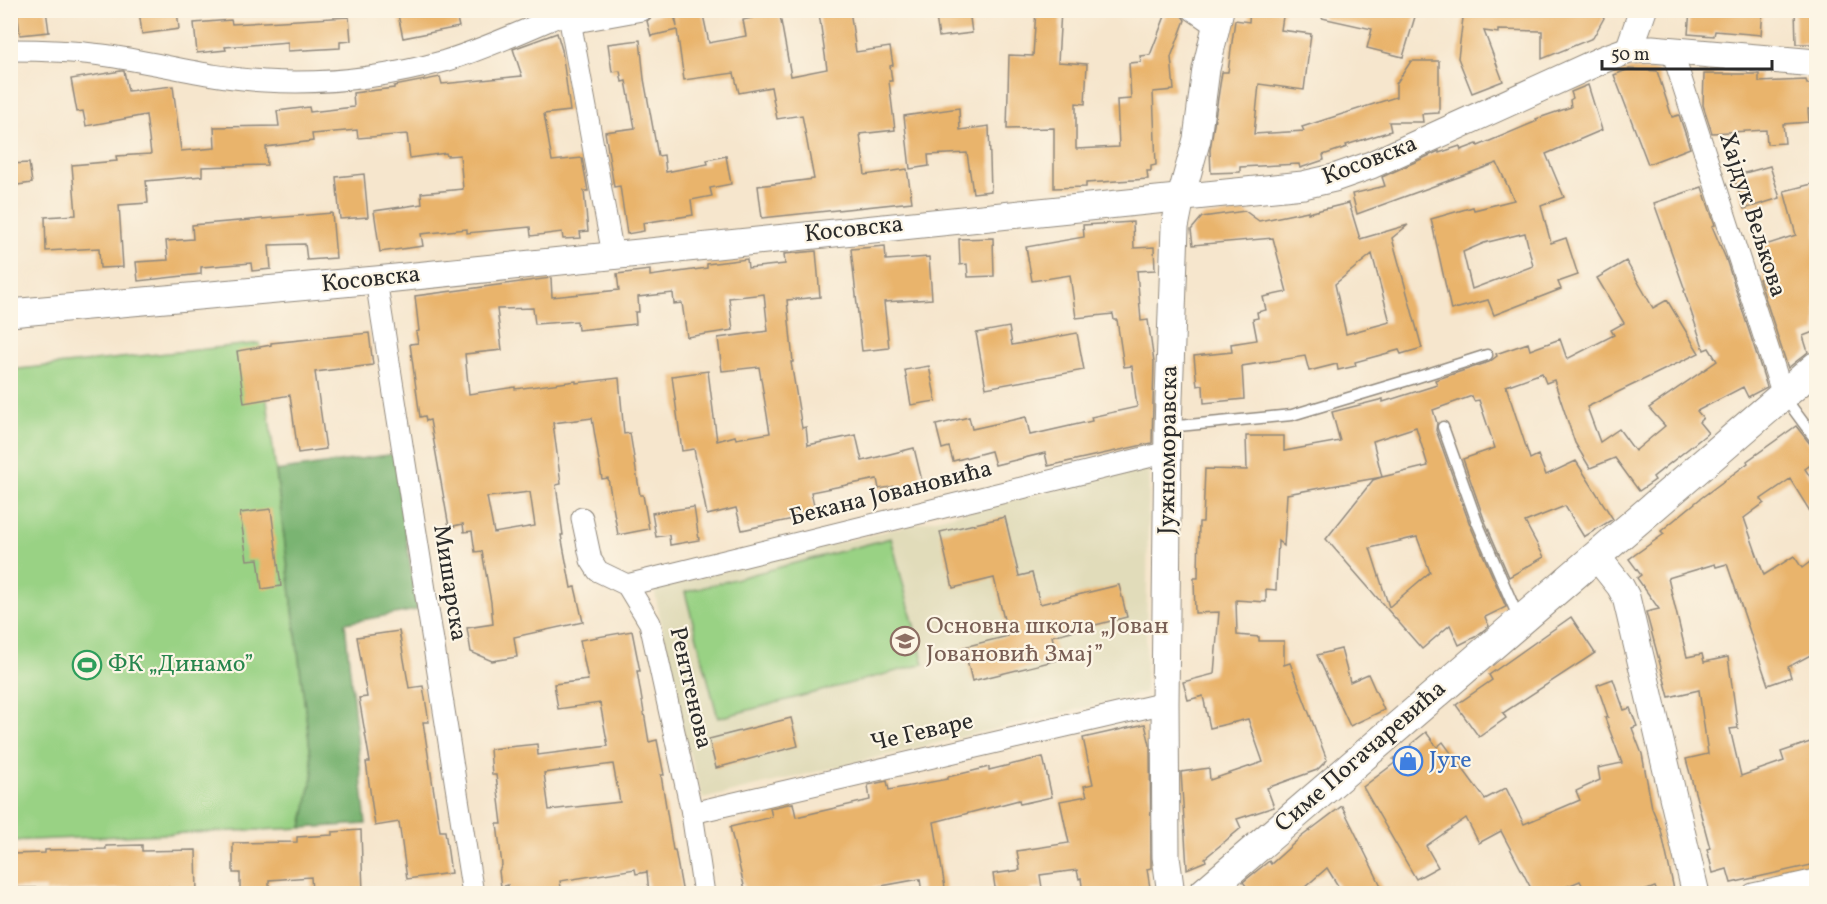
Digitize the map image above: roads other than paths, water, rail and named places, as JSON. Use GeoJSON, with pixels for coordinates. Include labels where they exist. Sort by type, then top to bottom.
{"type":"FeatureCollection","features":[{"type":"Feature","properties":{"kind":"main road","name":"Симе Погачаревића"},"geometry":{"type":"LineString","coordinates":[[1203,894],[1520,621],[1597,558],[1816,367]]}},
{"type":"Feature","properties":{"kind":"street"},"geometry":{"type":"LineString","coordinates":[[10,50],[51,50],[102,55],[215,76],[265,81],[328,80],[401,72],[446,60],[569,15],[642,10]]}},
{"type":"Feature","properties":{"kind":"street"},"geometry":{"type":"LineString","coordinates":[[1193,10],[1218,18]]}},
{"type":"Feature","properties":{"kind":"street"},"geometry":{"type":"LineString","coordinates":[[1629,50],[1643,10]]}},
{"type":"Feature","properties":{"kind":"street"},"geometry":{"type":"LineString","coordinates":[[569,15],[613,255]]}},
{"type":"Feature","properties":{"kind":"street","name":"Јужноморавска"},"geometry":{"type":"LineString","coordinates":[[1172,894],[1166,857],[1165,703],[1168,439],[1175,228],[1197,140],[1206,69],[1218,18]]}},
{"type":"Feature","properties":{"kind":"street","name":"Косовска"},"geometry":{"type":"LineString","coordinates":[[10,313],[376,280],[1303,185],[1334,178],[1371,165],[1604,59],[1629,50],[1672,51],[1816,63]]}},
{"type":"Feature","properties":{"kind":"street","name":"Хајдук Вељкова"},"geometry":{"type":"LineString","coordinates":[[1672,51],[1783,395]]}},
{"type":"Feature","properties":{"kind":"street","name":"Мишарска"},"geometry":{"type":"LineString","coordinates":[[376,280],[472,894]]}},
{"type":"Feature","properties":{"kind":"street","name":"Бекана Јовановића"},"geometry":{"type":"LineString","coordinates":[[627,585],[1168,439]]}},
{"type":"Feature","properties":{"kind":"street"},"geometry":{"type":"LineString","coordinates":[[582,518],[591,560],[598,571],[627,585]]}},
{"type":"Feature","properties":{"kind":"street"},"geometry":{"type":"LineString","coordinates":[[1597,558],[1626,597],[1696,894]]}},
{"type":"Feature","properties":{"kind":"street","name":"Рентгенова"},"geometry":{"type":"LineString","coordinates":[[627,585],[650,622],[692,813],[704,894]]}},
{"type":"Feature","properties":{"kind":"street","name":"Че Геваре"},"geometry":{"type":"LineString","coordinates":[[692,813],[1165,703]]}},
{"type":"Feature","properties":{"kind":"street"},"geometry":{"type":"LineString","coordinates":[[1753,894],[1816,880]]}},
{"type":"Feature","properties":{"kind":"lane","name":"Бекана Јовановића"},"geometry":{"type":"LineString","coordinates":[[1168,439],[1292,415],[1405,382],[1486,355]]}},
{"type":"Feature","properties":{"kind":"lane"},"geometry":{"type":"LineString","coordinates":[[1783,395],[1816,440]]}},
{"type":"Feature","properties":{"kind":"lane"},"geometry":{"type":"LineString","coordinates":[[1443,427],[1477,522],[1520,621]]}},
{"type":"Feature","properties":{"kind":"place","name":"Основна школа „Јован Јовановић Змај”"},"geometry":{"type":"Point","coordinates":[905,641]}},
{"type":"Feature","properties":{"kind":"place","name":"ФК „Динамо”"},"geometry":{"type":"Point","coordinates":[87,665]}},
{"type":"Feature","properties":{"kind":"place","name":"Југе"},"geometry":{"type":"Point","coordinates":[1408,761]}}]}
